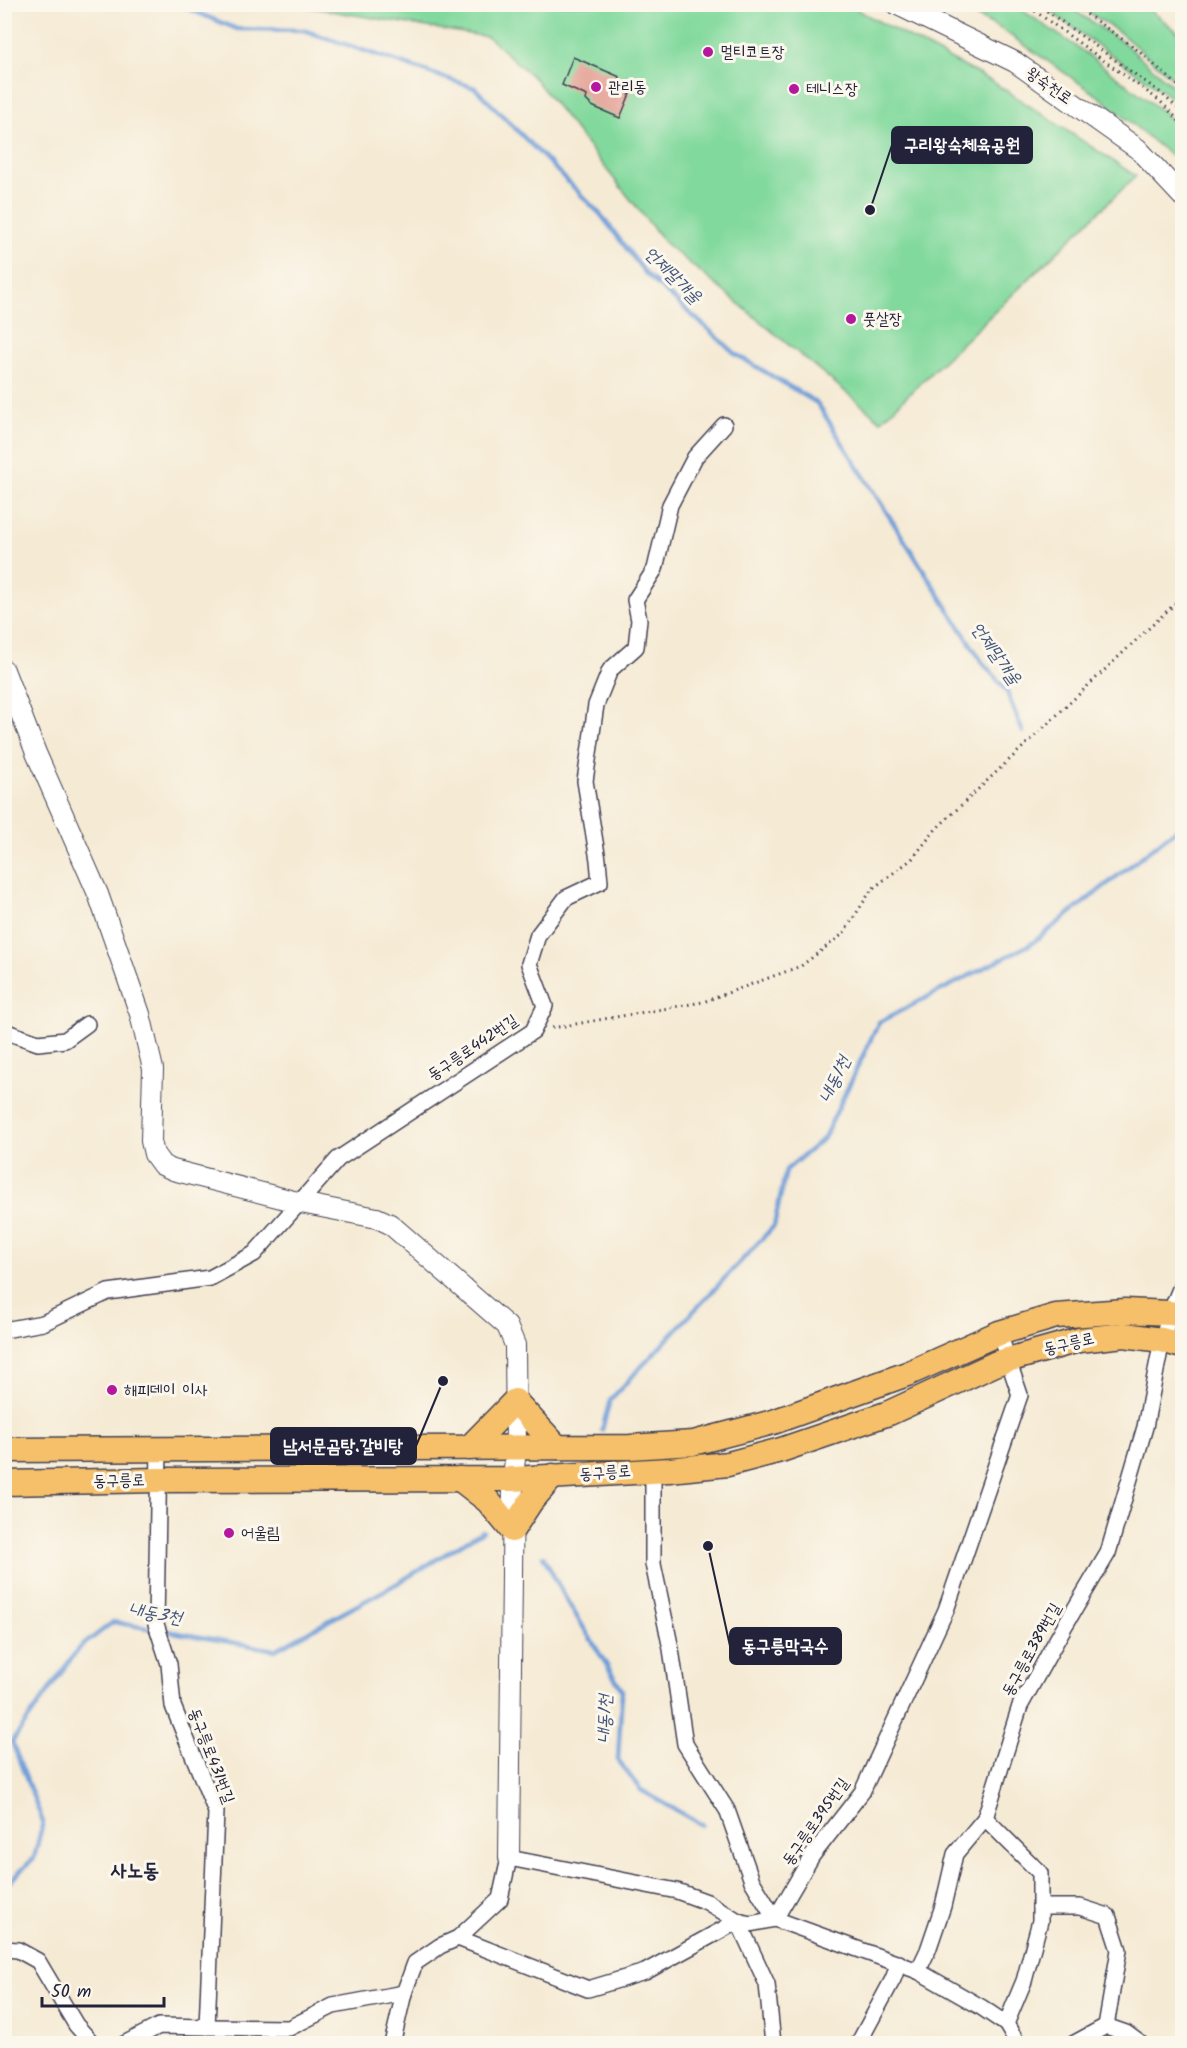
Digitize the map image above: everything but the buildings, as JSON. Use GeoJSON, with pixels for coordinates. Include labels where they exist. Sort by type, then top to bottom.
{"type":"FeatureCollection","features":[{"type":"Feature","properties":{"kind":"main road","name":"동구릉로"},"geometry":{"type":"LineString","coordinates":[[4,1450],[557,1448],[693,1443],[773,1422],[907,1374],[999,1333],[1056,1316],[1125,1311],[1176,1314]]}},
{"type":"Feature","properties":{"kind":"main road","name":"동구릉로"},"geometry":{"type":"LineString","coordinates":[[4,1483],[513,1479],[728,1464],[781,1450],[889,1413],[1008,1360],[1079,1340],[1124,1335],[1172,1343]]}},
{"type":"Feature","properties":{"kind":"main road"},"geometry":{"type":"LineString","coordinates":[[469,1448],[515,1401],[557,1448]]}},
{"type":"Feature","properties":{"kind":"main road"},"geometry":{"type":"LineString","coordinates":[[460,1479],[488,1501],[512,1530],[531,1501],[553,1476]]}},
{"type":"Feature","properties":{"kind":"street","name":"왕숙천로"},"geometry":{"type":"LineString","coordinates":[[896,4],[1015,62],[1138,148],[1182,196]]}},
{"type":"Feature","properties":{"kind":"street","name":"동구릉로442번길"},"geometry":{"type":"LineString","coordinates":[[4,1330],[43,1323],[108,1292],[210,1278],[254,1254],[338,1159],[533,1031],[545,1006],[529,964],[538,935],[566,898],[600,882],[585,781],[596,705],[610,670],[636,647],[639,620],[635,600],[656,569],[670,505],[695,457],[724,425]]}},
{"type":"Feature","properties":{"kind":"street"},"geometry":{"type":"LineString","coordinates":[[6,675],[36,753],[98,894],[140,1014],[153,1069],[151,1141],[154,1154],[162,1165],[173,1170],[301,1203],[377,1218],[390,1224],[507,1326],[515,1346],[516,1448],[512,1530],[509,1858],[500,1899],[458,1938],[440,1946],[415,1963],[404,1993],[392,2043]]}},
{"type":"Feature","properties":{"kind":"street"},"geometry":{"type":"LineString","coordinates":[[4,1031],[38,1043],[65,1040],[87,1024]]}},
{"type":"Feature","properties":{"kind":"street","name":"동구릉로389번길"},"geometry":{"type":"LineString","coordinates":[[918,1971],[943,1906],[955,1854],[985,1818],[1020,1706],[1108,1553],[1172,1343],[1182,1284]]}},
{"type":"Feature","properties":{"kind":"street","name":"동구릉로395번길"},"geometry":{"type":"LineString","coordinates":[[775,1918],[812,1856],[862,1792],[946,1610],[1020,1395],[999,1333]]}},
{"type":"Feature","properties":{"kind":"street","name":"동구릉로431번길"},"geometry":{"type":"LineString","coordinates":[[159,1448],[158,1630],[169,1664],[173,1706],[216,1812],[207,2027]]}},
{"type":"Feature","properties":{"kind":"street"},"geometry":{"type":"LineString","coordinates":[[653,1470],[653,1564],[671,1649],[685,1744],[727,1810],[752,1881],[775,1918]]}},
{"type":"Feature","properties":{"kind":"street"},"geometry":{"type":"LineString","coordinates":[[985,1818],[1040,1873],[1040,1921],[1024,1980],[1006,2024]]}},
{"type":"Feature","properties":{"kind":"street"},"geometry":{"type":"LineString","coordinates":[[509,1858],[677,1891],[707,1902],[738,1921],[750,1924],[775,1918],[899,1963],[918,1971],[981,2007],[1006,2024],[1018,2043]]}},
{"type":"Feature","properties":{"kind":"street"},"geometry":{"type":"LineString","coordinates":[[1040,1907],[1080,1907],[1108,1916],[1119,1950],[1106,2026]]}},
{"type":"Feature","properties":{"kind":"street"},"geometry":{"type":"LineString","coordinates":[[458,1938],[588,1989],[645,1972],[738,1921]]}},
{"type":"Feature","properties":{"kind":"street"},"geometry":{"type":"LineString","coordinates":[[738,1921],[767,1984],[773,2043]]}},
{"type":"Feature","properties":{"kind":"street"},"geometry":{"type":"LineString","coordinates":[[4,1949],[18,1950],[38,1961],[76,2025],[93,2043]]}},
{"type":"Feature","properties":{"kind":"street"},"geometry":{"type":"LineString","coordinates":[[858,2043],[893,1979],[899,1963]]}},
{"type":"Feature","properties":{"kind":"street"},"geometry":{"type":"LineString","coordinates":[[124,2043],[159,2026],[289,2028],[333,2006],[404,1993]]}},
{"type":"Feature","properties":{"kind":"street"},"geometry":{"type":"LineString","coordinates":[[1073,2043],[1106,2026],[1126,2033],[1141,2043]]}},
{"type":"Feature","properties":{"kind":"path"},"geometry":{"type":"LineString","coordinates":[[1024,4],[1160,102],[1182,124]]}},
{"type":"Feature","properties":{"kind":"path"},"geometry":{"type":"LineString","coordinates":[[1038,4],[1161,93],[1182,111]]}},
{"type":"Feature","properties":{"kind":"path"},"geometry":{"type":"LineString","coordinates":[[1072,4],[1128,43],[1182,89]]}},
{"type":"Feature","properties":{"kind":"path"},"geometry":{"type":"LineString","coordinates":[[533,1031],[703,1002],[801,966],[843,934],[872,889],[912,859],[936,829],[1182,597]]}},
{"type":"Feature","properties":{"kind":"green space"},"geometry":{"type":"Polygon","coordinates":[[[1013,4],[1083,51],[1166,114],[1182,132],[1182,165],[1101,98],[1001,29],[955,5],[1013,4]]]}},
{"type":"Feature","properties":{"kind":"green space"},"geometry":{"type":"Polygon","coordinates":[[[294,5],[848,5],[993,82],[1136,176],[881,421],[665,243],[535,79],[488,37],[294,5]]]}},
{"type":"Feature","properties":{"kind":"green space"},"geometry":{"type":"Polygon","coordinates":[[[1041,5],[1066,5],[1124,43],[1182,94],[1182,108],[1165,93],[1041,5]]]}},
{"type":"Feature","properties":{"kind":"green space"},"geometry":{"type":"Polygon","coordinates":[[[1077,5],[1144,5],[1182,34],[1182,86],[1119,32],[1077,5]]]}},
{"type":"Feature","properties":{"kind":"waterway","name":"언제말개울"},"geometry":{"type":"LineString","coordinates":[[176,4],[237,29],[303,30],[475,88],[601,215],[646,274],[737,355],[817,403],[982,662],[1006,690],[1023,732]]}},
{"type":"Feature","properties":{"kind":"waterway","name":"내동1천"},"geometry":{"type":"LineString","coordinates":[[602,1430],[610,1400],[774,1226],[786,1170],[824,1138],[879,1022],[1031,944],[1182,825]]}},
{"type":"Feature","properties":{"kind":"waterway","name":"내동3천"},"geometry":{"type":"LineString","coordinates":[[161,1630],[275,1650],[398,1583],[483,1531]]}},
{"type":"Feature","properties":{"kind":"waterway","name":"내동1천"},"geometry":{"type":"LineString","coordinates":[[543,1556],[566,1599],[622,1690],[618,1760],[641,1790],[702,1825]]}},
{"type":"Feature","properties":{"kind":"waterway","name":"내동3천"},"geometry":{"type":"LineString","coordinates":[[4,1887],[34,1858],[43,1822],[12,1742],[78,1649],[113,1622],[153,1629]]}},
{"type":"Feature","properties":{"kind":"place","name":"멀티코트장"},"geometry":{"type":"Point","coordinates":[708,52]}},
{"type":"Feature","properties":{"kind":"place","name":"관리동"},"geometry":{"type":"Point","coordinates":[596,87]}},
{"type":"Feature","properties":{"kind":"place","name":"테니스장"},"geometry":{"type":"Point","coordinates":[794,89]}},
{"type":"Feature","properties":{"kind":"place","name":"구리왕숙체육공원"},"geometry":{"type":"Point","coordinates":[870,210]}},
{"type":"Feature","properties":{"kind":"place","name":"풋살장"},"geometry":{"type":"Point","coordinates":[851,319]}},
{"type":"Feature","properties":{"kind":"place","name":"남서문곰탕.갈비탕"},"geometry":{"type":"Point","coordinates":[443,1381]}},
{"type":"Feature","properties":{"kind":"place","name":"해피데이 이사"},"geometry":{"type":"Point","coordinates":[112,1390]}},
{"type":"Feature","properties":{"kind":"place","name":"어울림"},"geometry":{"type":"Point","coordinates":[229,1533]}},
{"type":"Feature","properties":{"kind":"place","name":"동구릉막국수"},"geometry":{"type":"Point","coordinates":[708,1546]}},
{"type":"Feature","properties":{"kind":"district","name":"사노동"},"geometry":{"type":"Point","coordinates":[135,1872]}}]}
